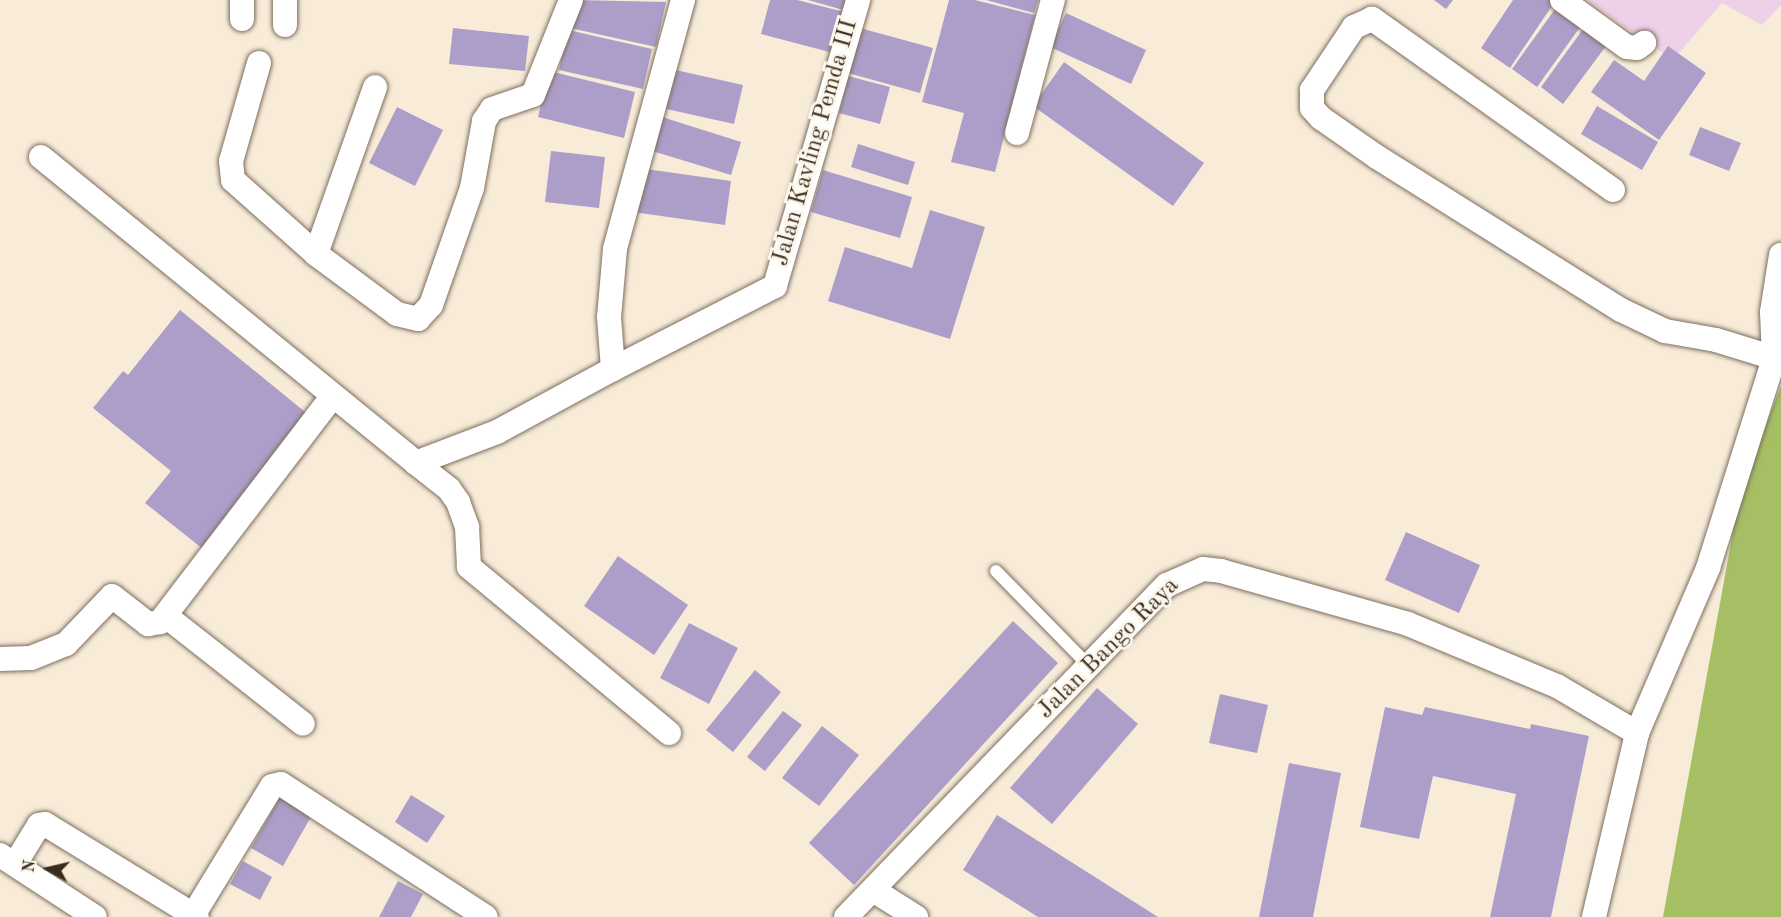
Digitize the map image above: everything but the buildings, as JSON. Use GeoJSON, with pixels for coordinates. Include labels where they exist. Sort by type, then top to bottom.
{"type":"FeatureCollection","features":[{"type":"Feature","properties":{"kind":"street"},"geometry":{"type":"LineString","coordinates":[[285,0],[285,25]]}},
{"type":"Feature","properties":{"kind":"street"},"geometry":{"type":"LineString","coordinates":[[259,63],[231,161],[232,176],[316,254],[397,314],[423,317],[431,305],[472,188],[484,121],[492,109],[533,95],[571,0]]}},
{"type":"Feature","properties":{"kind":"street"},"geometry":{"type":"LineString","coordinates":[[416,463],[497,432],[613,369],[609,317],[615,249],[683,0]]}},
{"type":"Feature","properties":{"kind":"street","name":"Jalan Kavling Pemda III"},"geometry":{"type":"LineString","coordinates":[[613,369],[774,286],[858,0]]}},
{"type":"Feature","properties":{"kind":"street"},"geometry":{"type":"LineString","coordinates":[[1017,133],[1053,0]]}},
{"type":"Feature","properties":{"kind":"street"},"geometry":{"type":"LineString","coordinates":[[1562,0],[1627,47],[1637,48],[1644,43]]}},
{"type":"Feature","properties":{"kind":"street"},"geometry":{"type":"LineString","coordinates":[[1613,190],[1372,19],[1354,27],[1312,90],[1312,108],[1321,118],[1377,158],[1621,310],[1665,331],[1716,340],[1778,360]]}},
{"type":"Feature","properties":{"kind":"street"},"geometry":{"type":"LineString","coordinates":[[316,254],[375,87]]}},
{"type":"Feature","properties":{"kind":"street"},"geometry":{"type":"LineString","coordinates":[[42,157],[332,397],[416,463],[458,502],[467,527],[469,567],[511,605],[669,733]]}},
{"type":"Feature","properties":{"kind":"street"},"geometry":{"type":"LineString","coordinates":[[1594,917],[1637,733],[1708,568],[1778,360],[1772,312],[1781,255]]}},
{"type":"Feature","properties":{"kind":"street"},"geometry":{"type":"LineString","coordinates":[[0,659],[32,658],[66,644],[112,596],[148,624],[156,624],[166,616],[332,397]]}},
{"type":"Feature","properties":{"kind":"street","name":"Jalan Bango Raya"},"geometry":{"type":"LineString","coordinates":[[846,917],[1167,585],[1203,569],[1221,571],[1408,624],[1557,686],[1637,733]]}},
{"type":"Feature","properties":{"kind":"street"},"geometry":{"type":"LineString","coordinates":[[166,616],[303,724]]}},
{"type":"Feature","properties":{"kind":"street"},"geometry":{"type":"LineString","coordinates":[[95,917],[7,859],[39,825],[45,824],[194,916],[272,786],[281,784],[486,917]]}},
{"type":"Feature","properties":{"kind":"street"},"geometry":{"type":"LineString","coordinates":[[873,890],[916,917]]}},
{"type":"Feature","properties":{"kind":"lane"},"geometry":{"type":"LineString","coordinates":[[996,571],[1090,667]]}},
{"type":"Feature","properties":{"kind":"shaded area"},"geometry":{"type":"Polygon","coordinates":[[[1587,0],[1781,0],[1781,5],[1762,25],[1722,3],[1673,60],[1587,0]]]}},
{"type":"Feature","properties":{"kind":"green space"},"geometry":{"type":"Polygon","coordinates":[[[1781,386],[1781,917],[1663,917],[1740,493],[1781,386]]]}}]}
